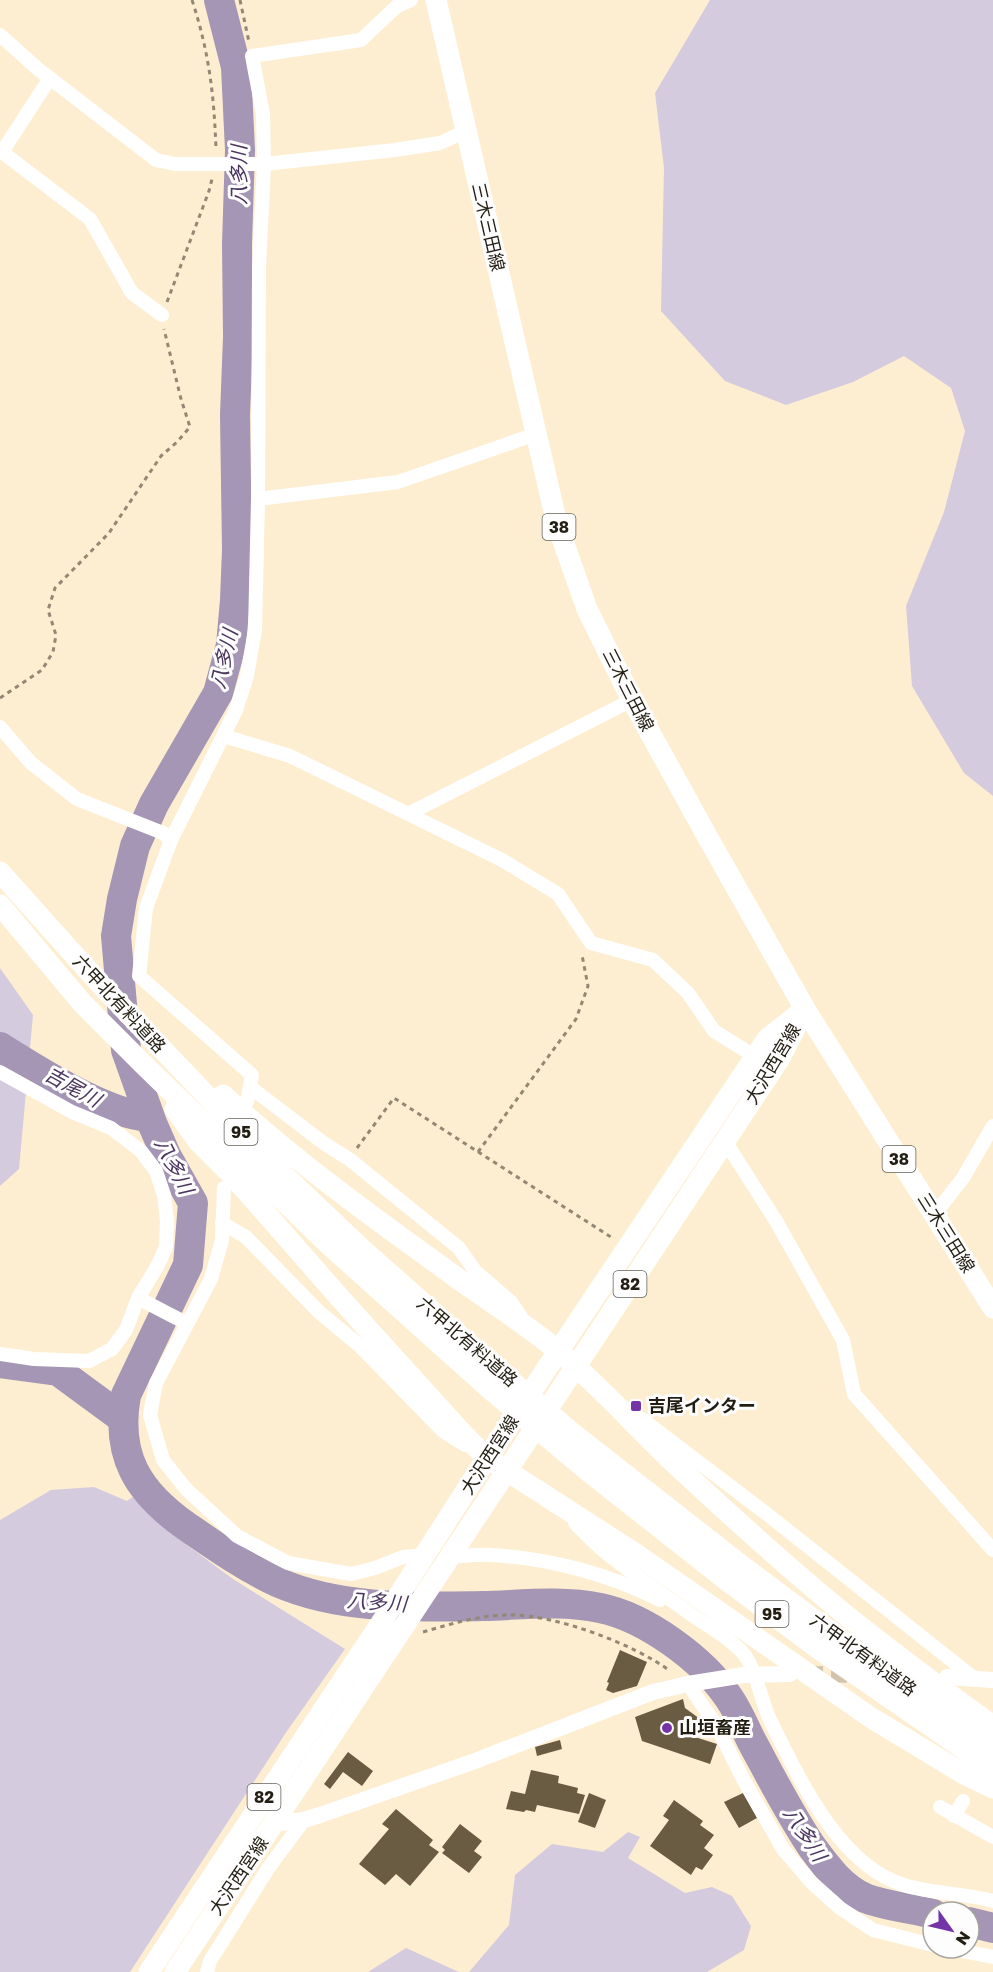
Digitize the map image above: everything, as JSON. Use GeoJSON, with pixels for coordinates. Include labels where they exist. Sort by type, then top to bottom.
{"type":"FeatureCollection","features":[{"type":"Feature","properties":{"kind":"main road","name":"三木三田線"},"geometry":{"type":"LineString","coordinates":[[436,0],[557,524],[587,609],[632,700],[805,1009],[993,1308]]}},
{"type":"Feature","properties":{"kind":"main road","name":"六甲北有料道路"},"geometry":{"type":"LineString","coordinates":[[0,872],[102,986],[265,1157],[496,1382]]}},
{"type":"Feature","properties":{"kind":"main road","name":"六甲北有料道路"},"geometry":{"type":"LineString","coordinates":[[0,905],[83,1004],[327,1243],[565,1440],[716,1572],[819,1649],[993,1769]]}},
{"type":"Feature","properties":{"kind":"main road"},"geometry":{"type":"LineString","coordinates":[[102,986],[236,1108],[281,1145],[435,1262],[529,1328],[559,1352]]}},
{"type":"Feature","properties":{"kind":"main road","name":"大沢西宮線"},"geometry":{"type":"LineString","coordinates":[[148,1972],[381,1623],[487,1458],[768,1039],[805,1009]]}},
{"type":"Feature","properties":{"kind":"main road","name":"大沢西宮線"},"geometry":{"type":"LineString","coordinates":[[175,1972],[780,1058],[805,1009]]}},
{"type":"Feature","properties":{"kind":"main road"},"geometry":{"type":"LineString","coordinates":[[143,1064],[198,1141],[233,1176],[356,1316],[487,1458],[636,1554],[870,1718],[964,1774],[993,1788]]}},
{"type":"Feature","properties":{"kind":"main road","name":"95"},"geometry":{"type":"LineString","coordinates":[[559,1352],[686,1474],[769,1549],[856,1623],[993,1726]]}},
{"type":"Feature","properties":{"kind":"main road","name":"六甲北有料道路"},"geometry":{"type":"LineString","coordinates":[[565,1440],[993,1746]]}},
{"type":"Feature","properties":{"kind":"street"},"geometry":{"type":"LineString","coordinates":[[248,1102],[252,1075],[139,976],[146,908],[167,837],[224,736],[236,710],[247,676],[255,630],[260,165],[263,114],[252,56],[361,40],[397,6],[411,0]]}},
{"type":"Feature","properties":{"kind":"street"},"geometry":{"type":"LineString","coordinates":[[0,35],[50,78],[156,160],[175,164],[260,165],[395,150],[440,142],[466,131]]}},
{"type":"Feature","properties":{"kind":"street"},"geometry":{"type":"LineString","coordinates":[[50,78],[2,152],[90,219],[132,294],[162,315]]}},
{"type":"Feature","properties":{"kind":"street"},"geometry":{"type":"LineString","coordinates":[[258,499],[398,482],[536,434]]}},
{"type":"Feature","properties":{"kind":"street"},"geometry":{"type":"LineString","coordinates":[[408,814],[632,700]]}},
{"type":"Feature","properties":{"kind":"street"},"geometry":{"type":"LineString","coordinates":[[0,727],[31,763],[77,799],[167,837]]}},
{"type":"Feature","properties":{"kind":"street"},"geometry":{"type":"LineString","coordinates":[[224,736],[290,756],[502,860],[558,894],[591,943],[653,960],[688,993],[714,1031],[756,1057]]}},
{"type":"Feature","properties":{"kind":"street"},"geometry":{"type":"LineString","coordinates":[[0,1072],[72,1112],[111,1128],[141,1150],[156,1171],[164,1195],[166,1246],[126,1330],[112,1349],[89,1361],[34,1359],[0,1354]]}},
{"type":"Feature","properties":{"kind":"street"},"geometry":{"type":"LineString","coordinates":[[250,1087],[325,1144],[349,1159],[459,1248],[475,1271],[511,1302],[529,1328]]}},
{"type":"Feature","properties":{"kind":"street"},"geometry":{"type":"LineString","coordinates":[[934,1215],[963,1178],[993,1126]]}},
{"type":"Feature","properties":{"kind":"street"},"geometry":{"type":"LineString","coordinates":[[725,1141],[776,1221],[843,1340],[854,1394],[993,1550]]}},
{"type":"Feature","properties":{"kind":"street"},"geometry":{"type":"LineString","coordinates":[[224,1188],[222,1240],[211,1279],[184,1322],[156,1383],[150,1415],[163,1460],[186,1489],[237,1536],[288,1563],[351,1574],[403,1557],[425,1554]]}},
{"type":"Feature","properties":{"kind":"street"},"geometry":{"type":"LineString","coordinates":[[222,1223],[246,1237],[319,1312],[360,1346],[443,1431],[487,1458]]}},
{"type":"Feature","properties":{"kind":"street"},"geometry":{"type":"LineString","coordinates":[[140,1299],[184,1322]]}},
{"type":"Feature","properties":{"kind":"street"},"geometry":{"type":"LineString","coordinates":[[601,1390],[772,1518],[975,1679]]}},
{"type":"Feature","properties":{"kind":"street"},"geometry":{"type":"LineString","coordinates":[[556,1504],[603,1550],[743,1653],[749,1675],[764,1709],[793,1766],[827,1823],[865,1863],[890,1880],[904,1885],[993,1901]]}},
{"type":"Feature","properties":{"kind":"street"},"geometry":{"type":"LineString","coordinates":[[447,1562],[489,1554],[534,1559],[577,1569],[647,1593],[700,1621]]}},
{"type":"Feature","properties":{"kind":"street"},"geometry":{"type":"LineString","coordinates":[[273,1824],[304,1820],[475,1761],[653,1692],[749,1675],[790,1674]]}},
{"type":"Feature","properties":{"kind":"street"},"geometry":{"type":"LineString","coordinates":[[947,1677],[993,1680]]}},
{"type":"Feature","properties":{"kind":"street"},"geometry":{"type":"LineString","coordinates":[[685,1685],[716,1725],[743,1779],[783,1849],[811,1882],[840,1908],[873,1930],[921,1942]]}},
{"type":"Feature","properties":{"kind":"street"},"geometry":{"type":"LineString","coordinates":[[954,1816],[963,1801]]}},
{"type":"Feature","properties":{"kind":"street"},"geometry":{"type":"LineString","coordinates":[[940,1807],[993,1837]]}},
{"type":"Feature","properties":{"kind":"street"},"geometry":{"type":"LineString","coordinates":[[207,1972],[210,1961],[269,1867],[304,1820]]}},
{"type":"Feature","properties":{"kind":"path"},"geometry":{"type":"LineString","coordinates":[[0,698],[42,670],[53,652],[56,635],[48,610],[56,588],[109,533],[161,456],[190,426],[166,341],[162,315],[218,164],[214,93],[204,36],[192,0]]}},
{"type":"Feature","properties":{"kind":"path"},"geometry":{"type":"LineString","coordinates":[[240,0],[252,56]]}},
{"type":"Feature","properties":{"kind":"path"},"geometry":{"type":"LineString","coordinates":[[478,1152],[576,1019],[588,986],[581,951],[591,943]]}},
{"type":"Feature","properties":{"kind":"path"},"geometry":{"type":"LineString","coordinates":[[349,1159],[393,1098],[628,1248]]}},
{"type":"Feature","properties":{"kind":"path"},"geometry":{"type":"LineString","coordinates":[[400,1633],[470,1619],[509,1615],[538,1617],[604,1637],[656,1660],[685,1685]]}},
{"type":"Feature","properties":{"kind":"shaded area"},"geometry":{"type":"Polygon","coordinates":[[[710,0],[993,0],[993,796],[964,773],[912,686],[906,606],[944,512],[965,431],[951,388],[904,356],[853,382],[786,405],[725,381],[661,311],[664,168],[655,93],[710,0]]]}},
{"type":"Feature","properties":{"kind":"shaded area"},"geometry":{"type":"Polygon","coordinates":[[[0,968],[33,1015],[19,1169],[0,1186],[0,968]]]}},
{"type":"Feature","properties":{"kind":"shaded area"},"geometry":{"type":"Polygon","coordinates":[[[94,1487],[127,1501],[147,1487],[187,1545],[233,1579],[345,1649],[287,1731],[130,1972],[0,1972],[0,1520],[51,1490],[94,1487]]]}},
{"type":"Feature","properties":{"kind":"shaded area"},"geometry":{"type":"Polygon","coordinates":[[[628,1832],[640,1837],[628,1858],[685,1893],[712,1887],[732,1896],[751,1926],[744,1950],[707,1972],[469,1972],[509,1925],[515,1875],[552,1844],[603,1852],[628,1832]]]}},
{"type":"Feature","properties":{"kind":"shaded area"},"geometry":{"type":"Polygon","coordinates":[[[406,1948],[459,1972],[368,1972],[406,1948]]]}},
{"type":"Feature","properties":{"kind":"building"},"geometry":{"type":"Polygon","coordinates":[[[620,1650],[647,1662],[637,1686],[613,1693],[606,1690],[609,1683],[607,1682],[620,1650]]]}},
{"type":"Feature","properties":{"kind":"building"},"geometry":{"type":"Polygon","coordinates":[[[683,1699],[685,1708],[700,1719],[695,1737],[717,1744],[710,1764],[642,1741],[635,1717],[683,1699]]]}},
{"type":"Feature","properties":{"kind":"building"},"geometry":{"type":"Polygon","coordinates":[[[560,1740],[562,1749],[537,1756],[535,1747],[560,1740]]]}},
{"type":"Feature","properties":{"kind":"building"},"geometry":{"type":"Polygon","coordinates":[[[348,1752],[373,1771],[362,1786],[343,1772],[330,1789],[324,1784],[348,1752]]]}},
{"type":"Feature","properties":{"kind":"building"},"geometry":{"type":"Polygon","coordinates":[[[531,1770],[559,1776],[558,1783],[578,1788],[577,1793],[585,1795],[579,1814],[537,1805],[535,1812],[506,1809],[511,1791],[525,1794],[531,1770]]]}},
{"type":"Feature","properties":{"kind":"building"},"geometry":{"type":"Polygon","coordinates":[[[589,1793],[606,1800],[595,1828],[578,1822],[589,1793]]]}},
{"type":"Feature","properties":{"kind":"building"},"geometry":{"type":"Polygon","coordinates":[[[743,1793],[757,1818],[739,1828],[724,1802],[743,1793]]]}},
{"type":"Feature","properties":{"kind":"building"},"geometry":{"type":"Polygon","coordinates":[[[674,1800],[703,1821],[700,1825],[714,1835],[704,1848],[713,1855],[702,1870],[696,1867],[691,1875],[650,1846],[669,1820],[663,1816],[674,1800]]]}},
{"type":"Feature","properties":{"kind":"building"},"geometry":{"type":"Polygon","coordinates":[[[396,1809],[433,1840],[429,1845],[439,1852],[410,1886],[396,1874],[385,1885],[359,1864],[389,1829],[382,1824],[396,1809]]]}},
{"type":"Feature","properties":{"kind":"building"},"geometry":{"type":"Polygon","coordinates":[[[460,1824],[482,1841],[474,1851],[482,1857],[469,1873],[442,1853],[445,1850],[442,1847],[460,1824]]]}},
{"type":"Feature","properties":{"kind":"waterway","name":"八多川"},"geometry":{"type":"LineString","coordinates":[[219,0],[236,67],[240,150],[235,415],[237,550],[235,600],[231,645],[218,693],[154,804],[135,846],[116,936],[126,1050],[166,1155],[193,1203],[188,1265],[126,1395],[123,1417],[127,1454],[143,1486],[169,1513],[242,1563],[277,1582],[301,1591],[326,1598],[378,1605],[431,1607],[571,1604],[617,1613],[654,1630],[689,1655],[718,1683],[738,1713],[796,1821],[812,1847],[835,1876],[865,1898],[921,1912]]}},
{"type":"Feature","properties":{"kind":"waterway","name":"吉尾川"},"geometry":{"type":"LineString","coordinates":[[0,1047],[93,1100],[132,1114],[149,1117]]}},
{"type":"Feature","properties":{"kind":"waterway"},"geometry":{"type":"LineString","coordinates":[[0,1363],[58,1371],[122,1418]]}},
{"type":"Feature","properties":{"kind":"waterway","name":"八多川"},"geometry":{"type":"LineString","coordinates":[[981,1925],[993,1928]]}},
{"type":"Feature","properties":{"kind":"tunnel"},"geometry":{"type":"LineString","coordinates":[[807,1674],[859,1675]]}},
{"type":"Feature","properties":{"kind":"place","name":"吉尾インター"},"geometry":{"type":"Point","coordinates":[636,1406]}},
{"type":"Feature","properties":{"kind":"place","name":"山垣畜産"},"geometry":{"type":"Point","coordinates":[667,1728]}}]}
